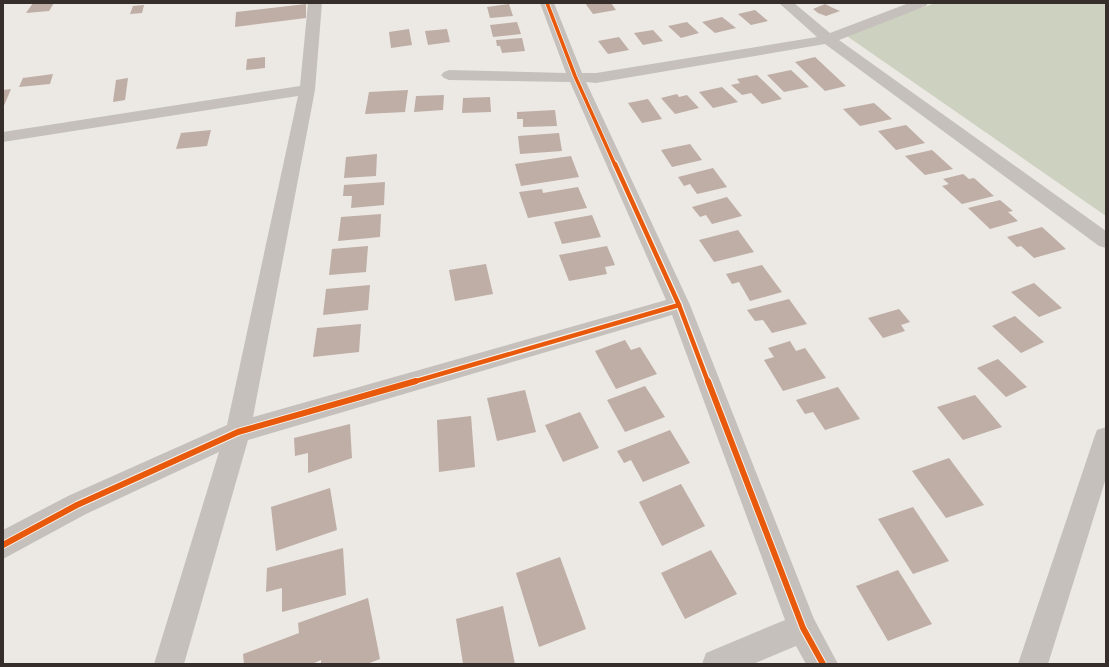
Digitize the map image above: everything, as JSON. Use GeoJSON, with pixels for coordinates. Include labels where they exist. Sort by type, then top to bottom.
{"type":"FeatureCollection","features":[{"type":"Feature","properties":{"kind":"street"},"geometry":{"type":"LineString","coordinates":[[169,664],[238,432],[307,90],[315,3]]}},
{"type":"Feature","properties":{"kind":"street"},"geometry":{"type":"LineString","coordinates":[[547,3],[575,76],[679,305],[802,628],[823,664]]}},
{"type":"Feature","properties":{"kind":"street"},"geometry":{"type":"LineString","coordinates":[[786,3],[828,39],[1106,241]]}},
{"type":"Feature","properties":{"kind":"street"},"geometry":{"type":"LineString","coordinates":[[449,75],[575,76],[596,78],[828,39],[921,3]]}},
{"type":"Feature","properties":{"kind":"street"},"geometry":{"type":"LineString","coordinates":[[3,137],[307,90]]}},
{"type":"Feature","properties":{"kind":"street"},"geometry":{"type":"LineString","coordinates":[[3,545],[77,505],[238,432],[679,305]]}},
{"type":"Feature","properties":{"kind":"street"},"geometry":{"type":"LineString","coordinates":[[1033,664],[1106,438]]}},
{"type":"Feature","properties":{"kind":"street"},"geometry":{"type":"LineString","coordinates":[[717,664],[802,628]]}},
{"type":"Feature","properties":{"kind":"green space"},"geometry":{"type":"Polygon","coordinates":[[[936,3],[1101,3],[1106,5],[1106,216],[844,34],[936,3]]]}},
{"type":"Feature","properties":{"kind":"building"},"geometry":{"type":"Polygon","coordinates":[[[33,3],[54,3],[49,11],[26,13],[33,3]]]}},
{"type":"Feature","properties":{"kind":"building"},"geometry":{"type":"Polygon","coordinates":[[[585,3],[611,3],[616,10],[593,14],[585,3]]]}},
{"type":"Feature","properties":{"kind":"building"},"geometry":{"type":"Polygon","coordinates":[[[306,4],[306,18],[235,27],[236,12],[306,4]]]}},
{"type":"Feature","properties":{"kind":"building"},"geometry":{"type":"Polygon","coordinates":[[[509,4],[513,16],[490,18],[487,7],[509,4]]]}},
{"type":"Feature","properties":{"kind":"building"},"geometry":{"type":"Polygon","coordinates":[[[825,4],[840,11],[826,16],[813,9],[825,4]]]}},
{"type":"Feature","properties":{"kind":"building"},"geometry":{"type":"Polygon","coordinates":[[[144,5],[142,13],[130,14],[133,6],[144,5]]]}},
{"type":"Feature","properties":{"kind":"building"},"geometry":{"type":"Polygon","coordinates":[[[755,10],[768,21],[751,25],[738,14],[755,10]]]}},
{"type":"Feature","properties":{"kind":"building"},"geometry":{"type":"Polygon","coordinates":[[[722,17],[736,28],[715,33],[702,22],[722,17]]]}},
{"type":"Feature","properties":{"kind":"building"},"geometry":{"type":"Polygon","coordinates":[[[517,22],[521,34],[493,37],[490,25],[517,22]]]}},
{"type":"Feature","properties":{"kind":"building"},"geometry":{"type":"Polygon","coordinates":[[[687,22],[699,33],[681,38],[668,26],[687,22]]]}},
{"type":"Feature","properties":{"kind":"building"},"geometry":{"type":"Polygon","coordinates":[[[409,29],[412,45],[391,48],[389,32],[409,29]]]}},
{"type":"Feature","properties":{"kind":"building"},"geometry":{"type":"Polygon","coordinates":[[[447,29],[450,42],[428,45],[425,31],[447,29]]]}},
{"type":"Feature","properties":{"kind":"building"},"geometry":{"type":"Polygon","coordinates":[[[653,30],[663,41],[643,45],[634,33],[653,30]]]}},
{"type":"Feature","properties":{"kind":"building"},"geometry":{"type":"Polygon","coordinates":[[[619,37],[629,50],[608,54],[598,41],[619,37]]]}},
{"type":"Feature","properties":{"kind":"building"},"geometry":{"type":"Polygon","coordinates":[[[522,38],[525,51],[502,53],[500,46],[497,46],[496,40],[522,38]]]}},
{"type":"Feature","properties":{"kind":"building"},"geometry":{"type":"Polygon","coordinates":[[[265,57],[265,68],[246,70],[247,59],[265,57]]]}},
{"type":"Feature","properties":{"kind":"building"},"geometry":{"type":"Polygon","coordinates":[[[815,57],[846,86],[825,91],[795,62],[815,57]]]}},
{"type":"Feature","properties":{"kind":"building"},"geometry":{"type":"Polygon","coordinates":[[[791,70],[809,87],[784,92],[767,75],[791,70]]]}},
{"type":"Feature","properties":{"kind":"building"},"geometry":{"type":"Polygon","coordinates":[[[53,74],[50,84],[19,87],[23,78],[53,74]]]}},
{"type":"Feature","properties":{"kind":"building"},"geometry":{"type":"Polygon","coordinates":[[[757,75],[782,99],[762,104],[751,93],[742,95],[731,85],[740,83],[737,79],[757,75]]]}},
{"type":"Feature","properties":{"kind":"building"},"geometry":{"type":"Polygon","coordinates":[[[128,78],[125,100],[113,102],[116,80],[128,78]]]}},
{"type":"Feature","properties":{"kind":"building"},"geometry":{"type":"Polygon","coordinates":[[[722,87],[738,102],[713,108],[699,92],[722,87]]]}},
{"type":"Feature","properties":{"kind":"building"},"geometry":{"type":"Polygon","coordinates":[[[11,89],[3,108],[3,90],[11,89]]]}},
{"type":"Feature","properties":{"kind":"building"},"geometry":{"type":"Polygon","coordinates":[[[408,90],[405,112],[365,114],[369,92],[408,90]]]}},
{"type":"Feature","properties":{"kind":"building"},"geometry":{"type":"Polygon","coordinates":[[[677,94],[679,97],[687,95],[699,108],[675,114],[661,98],[677,94]]]}},
{"type":"Feature","properties":{"kind":"building"},"geometry":{"type":"Polygon","coordinates":[[[444,95],[443,110],[414,112],[416,96],[444,95]]]}},
{"type":"Feature","properties":{"kind":"building"},"geometry":{"type":"Polygon","coordinates":[[[490,97],[491,112],[462,113],[463,98],[490,97]]]}},
{"type":"Feature","properties":{"kind":"building"},"geometry":{"type":"Polygon","coordinates":[[[648,99],[662,119],[642,123],[628,103],[648,99]]]}},
{"type":"Feature","properties":{"kind":"building"},"geometry":{"type":"Polygon","coordinates":[[[874,103],[892,119],[860,126],[843,109],[874,103]]]}},
{"type":"Feature","properties":{"kind":"building"},"geometry":{"type":"Polygon","coordinates":[[[555,110],[557,126],[523,127],[523,119],[517,119],[517,112],[555,110]]]}},
{"type":"Feature","properties":{"kind":"building"},"geometry":{"type":"Polygon","coordinates":[[[906,125],[925,143],[896,150],[878,131],[906,125]]]}},
{"type":"Feature","properties":{"kind":"building"},"geometry":{"type":"Polygon","coordinates":[[[211,130],[207,146],[176,149],[181,133],[211,130]]]}},
{"type":"Feature","properties":{"kind":"building"},"geometry":{"type":"Polygon","coordinates":[[[559,133],[562,151],[520,154],[518,136],[559,133]]]}},
{"type":"Feature","properties":{"kind":"building"},"geometry":{"type":"Polygon","coordinates":[[[690,144],[702,160],[672,167],[661,150],[690,144]]]}},
{"type":"Feature","properties":{"kind":"building"},"geometry":{"type":"Polygon","coordinates":[[[932,150],[953,169],[925,175],[905,156],[932,150]]]}},
{"type":"Feature","properties":{"kind":"building"},"geometry":{"type":"Polygon","coordinates":[[[377,154],[376,176],[344,178],[346,157],[377,154]]]}},
{"type":"Feature","properties":{"kind":"building"},"geometry":{"type":"Polygon","coordinates":[[[571,156],[579,177],[521,186],[515,164],[571,156]]]}},
{"type":"Feature","properties":{"kind":"building"},"geometry":{"type":"Polygon","coordinates":[[[713,168],[727,187],[697,194],[690,184],[684,186],[678,177],[713,168]]]}},
{"type":"Feature","properties":{"kind":"building"},"geometry":{"type":"Polygon","coordinates":[[[963,174],[969,179],[974,178],[994,196],[962,204],[942,186],[949,184],[943,179],[963,174]]]}},
{"type":"Feature","properties":{"kind":"building"},"geometry":{"type":"Polygon","coordinates":[[[385,182],[384,205],[351,208],[352,196],[343,196],[344,185],[385,182]]]}},
{"type":"Feature","properties":{"kind":"building"},"geometry":{"type":"Polygon","coordinates":[[[578,187],[587,208],[528,218],[519,192],[542,189],[543,193],[578,187]]]}},
{"type":"Feature","properties":{"kind":"building"},"geometry":{"type":"Polygon","coordinates":[[[727,197],[742,216],[712,224],[706,215],[700,217],[692,207],[727,197]]]}},
{"type":"Feature","properties":{"kind":"building"},"geometry":{"type":"Polygon","coordinates":[[[1000,200],[1013,211],[1008,212],[1018,221],[990,229],[968,208],[1000,200]]]}},
{"type":"Feature","properties":{"kind":"building"},"geometry":{"type":"Polygon","coordinates":[[[381,214],[380,237],[338,241],[341,217],[381,214]]]}},
{"type":"Feature","properties":{"kind":"building"},"geometry":{"type":"Polygon","coordinates":[[[592,215],[601,237],[562,244],[554,222],[592,215]]]}},
{"type":"Feature","properties":{"kind":"building"},"geometry":{"type":"Polygon","coordinates":[[[1042,227],[1066,249],[1034,258],[1021,246],[1017,247],[1007,237],[1042,227]]]}},
{"type":"Feature","properties":{"kind":"building"},"geometry":{"type":"Polygon","coordinates":[[[738,230],[754,252],[714,262],[699,240],[738,230]]]}},
{"type":"Feature","properties":{"kind":"building"},"geometry":{"type":"Polygon","coordinates":[[[368,246],[366,272],[329,275],[332,249],[368,246]]]}},
{"type":"Feature","properties":{"kind":"building"},"geometry":{"type":"Polygon","coordinates":[[[607,246],[615,265],[605,267],[607,274],[569,281],[559,255],[607,246]]]}},
{"type":"Feature","properties":{"kind":"building"},"geometry":{"type":"Polygon","coordinates":[[[486,264],[493,294],[455,301],[449,270],[486,264]]]}},
{"type":"Feature","properties":{"kind":"building"},"geometry":{"type":"Polygon","coordinates":[[[762,265],[782,292],[750,301],[739,282],[732,284],[726,274],[762,265]]]}},
{"type":"Feature","properties":{"kind":"building"},"geometry":{"type":"Polygon","coordinates":[[[1034,283],[1062,308],[1039,317],[1011,292],[1034,283]]]}},
{"type":"Feature","properties":{"kind":"building"},"geometry":{"type":"Polygon","coordinates":[[[370,285],[368,310],[323,315],[326,289],[370,285]]]}},
{"type":"Feature","properties":{"kind":"building"},"geometry":{"type":"Polygon","coordinates":[[[789,299],[807,324],[772,333],[763,320],[755,321],[747,310],[789,299]]]}},
{"type":"Feature","properties":{"kind":"building"},"geometry":{"type":"Polygon","coordinates":[[[899,309],[910,322],[901,325],[905,331],[883,338],[868,318],[899,309]]]}},
{"type":"Feature","properties":{"kind":"building"},"geometry":{"type":"Polygon","coordinates":[[[1015,316],[1044,342],[1021,353],[992,326],[1015,316]]]}},
{"type":"Feature","properties":{"kind":"building"},"geometry":{"type":"Polygon","coordinates":[[[361,324],[359,352],[313,357],[317,328],[361,324]]]}},
{"type":"Feature","properties":{"kind":"building"},"geometry":{"type":"Polygon","coordinates":[[[625,340],[631,350],[640,347],[657,374],[616,389],[595,351],[625,340]]]}},
{"type":"Feature","properties":{"kind":"building"},"geometry":{"type":"Polygon","coordinates":[[[790,341],[796,351],[805,348],[826,378],[783,391],[764,360],[774,357],[768,348],[790,341]]]}},
{"type":"Feature","properties":{"kind":"building"},"geometry":{"type":"Polygon","coordinates":[[[998,359],[1027,387],[1006,397],[977,368],[998,359]]]}},
{"type":"Feature","properties":{"kind":"building"},"geometry":{"type":"Polygon","coordinates":[[[645,386],[665,417],[625,432],[607,400],[645,386]]]}},
{"type":"Feature","properties":{"kind":"building"},"geometry":{"type":"Polygon","coordinates":[[[838,387],[860,419],[825,430],[813,412],[805,414],[796,400],[838,387]]]}},
{"type":"Feature","properties":{"kind":"building"},"geometry":{"type":"Polygon","coordinates":[[[525,390],[536,432],[497,441],[487,398],[525,390]]]}},
{"type":"Feature","properties":{"kind":"building"},"geometry":{"type":"Polygon","coordinates":[[[975,395],[1002,427],[963,440],[937,407],[975,395]]]}},
{"type":"Feature","properties":{"kind":"building"},"geometry":{"type":"Polygon","coordinates":[[[580,412],[599,448],[563,462],[545,425],[580,412]]]}},
{"type":"Feature","properties":{"kind":"building"},"geometry":{"type":"Polygon","coordinates":[[[471,416],[475,467],[439,472],[437,420],[471,416]]]}},
{"type":"Feature","properties":{"kind":"building"},"geometry":{"type":"Polygon","coordinates":[[[350,424],[352,458],[308,473],[308,453],[295,456],[294,438],[350,424]]]}},
{"type":"Feature","properties":{"kind":"building"},"geometry":{"type":"Polygon","coordinates":[[[670,430],[690,463],[643,482],[631,460],[624,463],[617,451],[670,430]]]}},
{"type":"Feature","properties":{"kind":"building"},"geometry":{"type":"Polygon","coordinates":[[[949,458],[984,505],[946,518],[912,471],[949,458]]]}},
{"type":"Feature","properties":{"kind":"building"},"geometry":{"type":"Polygon","coordinates":[[[681,484],[705,526],[662,546],[639,502],[681,484]]]}},
{"type":"Feature","properties":{"kind":"building"},"geometry":{"type":"Polygon","coordinates":[[[330,488],[337,530],[276,551],[271,507],[330,488]]]}},
{"type":"Feature","properties":{"kind":"building"},"geometry":{"type":"Polygon","coordinates":[[[913,507],[949,561],[913,574],[878,519],[913,507]]]}},
{"type":"Feature","properties":{"kind":"building"},"geometry":{"type":"Polygon","coordinates":[[[343,548],[346,595],[282,612],[282,588],[266,592],[267,568],[343,548]]]}},
{"type":"Feature","properties":{"kind":"building"},"geometry":{"type":"Polygon","coordinates":[[[711,550],[737,594],[685,619],[661,573],[711,550]]]}},
{"type":"Feature","properties":{"kind":"building"},"geometry":{"type":"Polygon","coordinates":[[[560,557],[586,629],[539,647],[516,573],[560,557]]]}},
{"type":"Feature","properties":{"kind":"building"},"geometry":{"type":"Polygon","coordinates":[[[898,570],[932,624],[888,641],[856,586],[898,570]]]}},
{"type":"Feature","properties":{"kind":"building"},"geometry":{"type":"Polygon","coordinates":[[[368,598],[380,659],[367,664],[321,664],[321,660],[312,664],[244,664],[243,654],[299,633],[298,623],[368,598]]]}},
{"type":"Feature","properties":{"kind":"building"},"geometry":{"type":"Polygon","coordinates":[[[503,606],[515,664],[463,664],[456,619],[503,606]]]}},
{"type":"Feature","properties":{"kind":"cycle path"},"geometry":{"type":"LineString","coordinates":[[547,3],[575,76],[679,305],[803,628],[823,664]]}},
{"type":"Feature","properties":{"kind":"cycle path"},"geometry":{"type":"LineString","coordinates":[[3,545],[77,505],[238,432],[679,305]]}}]}
